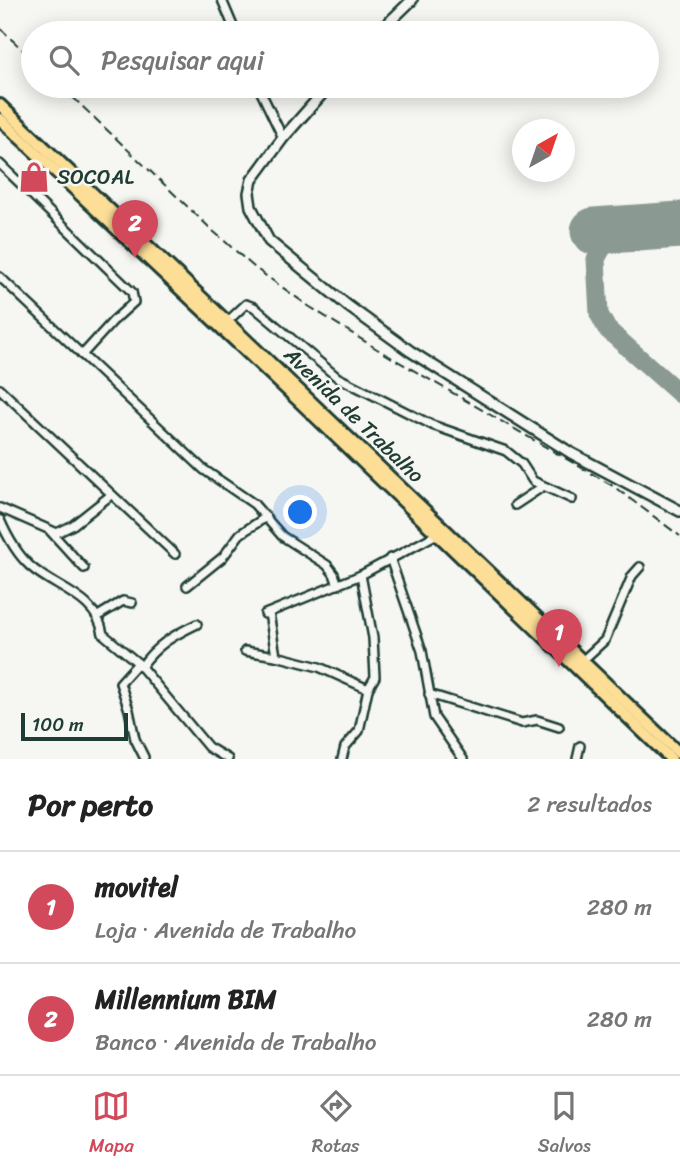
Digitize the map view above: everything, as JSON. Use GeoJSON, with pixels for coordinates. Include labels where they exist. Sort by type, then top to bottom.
{"type":"FeatureCollection","features":[{"type":"Feature","properties":{"kind":"highway","name":"Avenida de Trabalho"},"geometry":{"type":"LineString","coordinates":[[0,105],[66,174],[628,712],[680,754]]}},
{"type":"Feature","properties":{"kind":"highway","name":"Avenida de Trabalho"},"geometry":{"type":"LineString","coordinates":[[0,119],[66,174]]}},
{"type":"Feature","properties":{"kind":"highway","name":"Avenida de Trabalho"},"geometry":{"type":"LineString","coordinates":[[154,258],[228,321],[315,411]]}},
{"type":"Feature","properties":{"kind":"highway","name":"Avenida de Trabalho"},"geometry":{"type":"LineString","coordinates":[[546,633],[582,661],[671,759]]}},
{"type":"Feature","properties":{"kind":"street"},"geometry":{"type":"LineString","coordinates":[[222,0],[231,21]]}},
{"type":"Feature","properties":{"kind":"street"},"geometry":{"type":"LineString","coordinates":[[390,21],[412,0]]}},
{"type":"Feature","properties":{"kind":"street"},"geometry":{"type":"LineString","coordinates":[[264,98],[283,138]]}},
{"type":"Feature","properties":{"kind":"street"},"geometry":{"type":"LineString","coordinates":[[318,98],[283,138],[252,180],[249,193],[251,207],[270,241],[348,306],[410,351],[571,453],[680,511]]}},
{"type":"Feature","properties":{"kind":"street"},"geometry":{"type":"LineString","coordinates":[[0,164],[135,297],[134,302],[82,355]]}},
{"type":"Feature","properties":{"kind":"street"},"geometry":{"type":"LineString","coordinates":[[0,277],[203,468],[249,500],[282,536],[327,565],[338,585]]}},
{"type":"Feature","properties":{"kind":"street"},"geometry":{"type":"LineString","coordinates":[[228,321],[246,304],[254,307],[337,377],[432,425],[506,451],[522,464],[533,481],[572,499]]}},
{"type":"Feature","properties":{"kind":"street"},"geometry":{"type":"LineString","coordinates":[[0,389],[175,554]]}},
{"type":"Feature","properties":{"kind":"street"},"geometry":{"type":"LineString","coordinates":[[515,505],[542,487]]}},
{"type":"Feature","properties":{"kind":"street"},"geometry":{"type":"LineString","coordinates":[[0,508],[57,533],[73,525],[111,495]]}},
{"type":"Feature","properties":{"kind":"street"},"geometry":{"type":"LineString","coordinates":[[187,586],[223,557],[240,534],[266,517]]}},
{"type":"Feature","properties":{"kind":"street"},"geometry":{"type":"LineString","coordinates":[[0,520],[18,553],[28,565],[71,592],[97,616],[101,620],[103,634],[140,665],[208,747],[228,759]]}},
{"type":"Feature","properties":{"kind":"street"},"geometry":{"type":"LineString","coordinates":[[50,531],[84,568]]}},
{"type":"Feature","properties":{"kind":"street"},"geometry":{"type":"LineString","coordinates":[[276,656],[267,613],[361,575],[441,531]]}},
{"type":"Feature","properties":{"kind":"street"},"geometry":{"type":"LineString","coordinates":[[390,558],[422,650],[434,718],[463,759]]}},
{"type":"Feature","properties":{"kind":"street"},"geometry":{"type":"LineString","coordinates":[[582,661],[605,640],[632,576],[640,567]]}},
{"type":"Feature","properties":{"kind":"street"},"geometry":{"type":"LineString","coordinates":[[342,759],[345,747],[359,732],[368,689],[375,677],[375,659],[361,575]]}},
{"type":"Feature","properties":{"kind":"street"},"geometry":{"type":"LineString","coordinates":[[97,616],[123,601],[132,603]]}},
{"type":"Feature","properties":{"kind":"street"},"geometry":{"type":"LineString","coordinates":[[144,757],[135,738],[120,683],[166,640],[197,624]]}},
{"type":"Feature","properties":{"kind":"street"},"geometry":{"type":"LineString","coordinates":[[245,651],[319,667],[368,689]]}},
{"type":"Feature","properties":{"kind":"street"},"geometry":{"type":"LineString","coordinates":[[429,694],[522,723],[537,720],[559,727]]}},
{"type":"Feature","properties":{"kind":"street"},"geometry":{"type":"LineString","coordinates":[[577,759],[580,747]]}},
{"type":"Feature","properties":{"kind":"taxiway"},"geometry":{"type":"LineString","coordinates":[[619,229],[606,241],[596,259],[599,314],[607,329],[680,394]]}},
{"type":"Feature","properties":{"kind":"runway"},"geometry":{"type":"LineString","coordinates":[[594,231],[680,225]]}},
{"type":"Feature","properties":{"kind":"railway"},"geometry":{"type":"LineString","coordinates":[[0,28],[21,48]]}},
{"type":"Feature","properties":{"kind":"railway"},"geometry":{"type":"LineString","coordinates":[[74,98],[255,268],[377,349],[613,486],[680,536]]}},
{"type":"Feature","properties":{"kind":"place","name":"SOCOAL"},"geometry":{"type":"Point","coordinates":[34,177]}},
{"type":"Feature","properties":{"kind":"place","name":"Millennium BIM"},"geometry":{"type":"Point","coordinates":[135,258]}},
{"type":"Feature","properties":{"kind":"place","name":"movitel"},"geometry":{"type":"Point","coordinates":[559,667]}}]}
